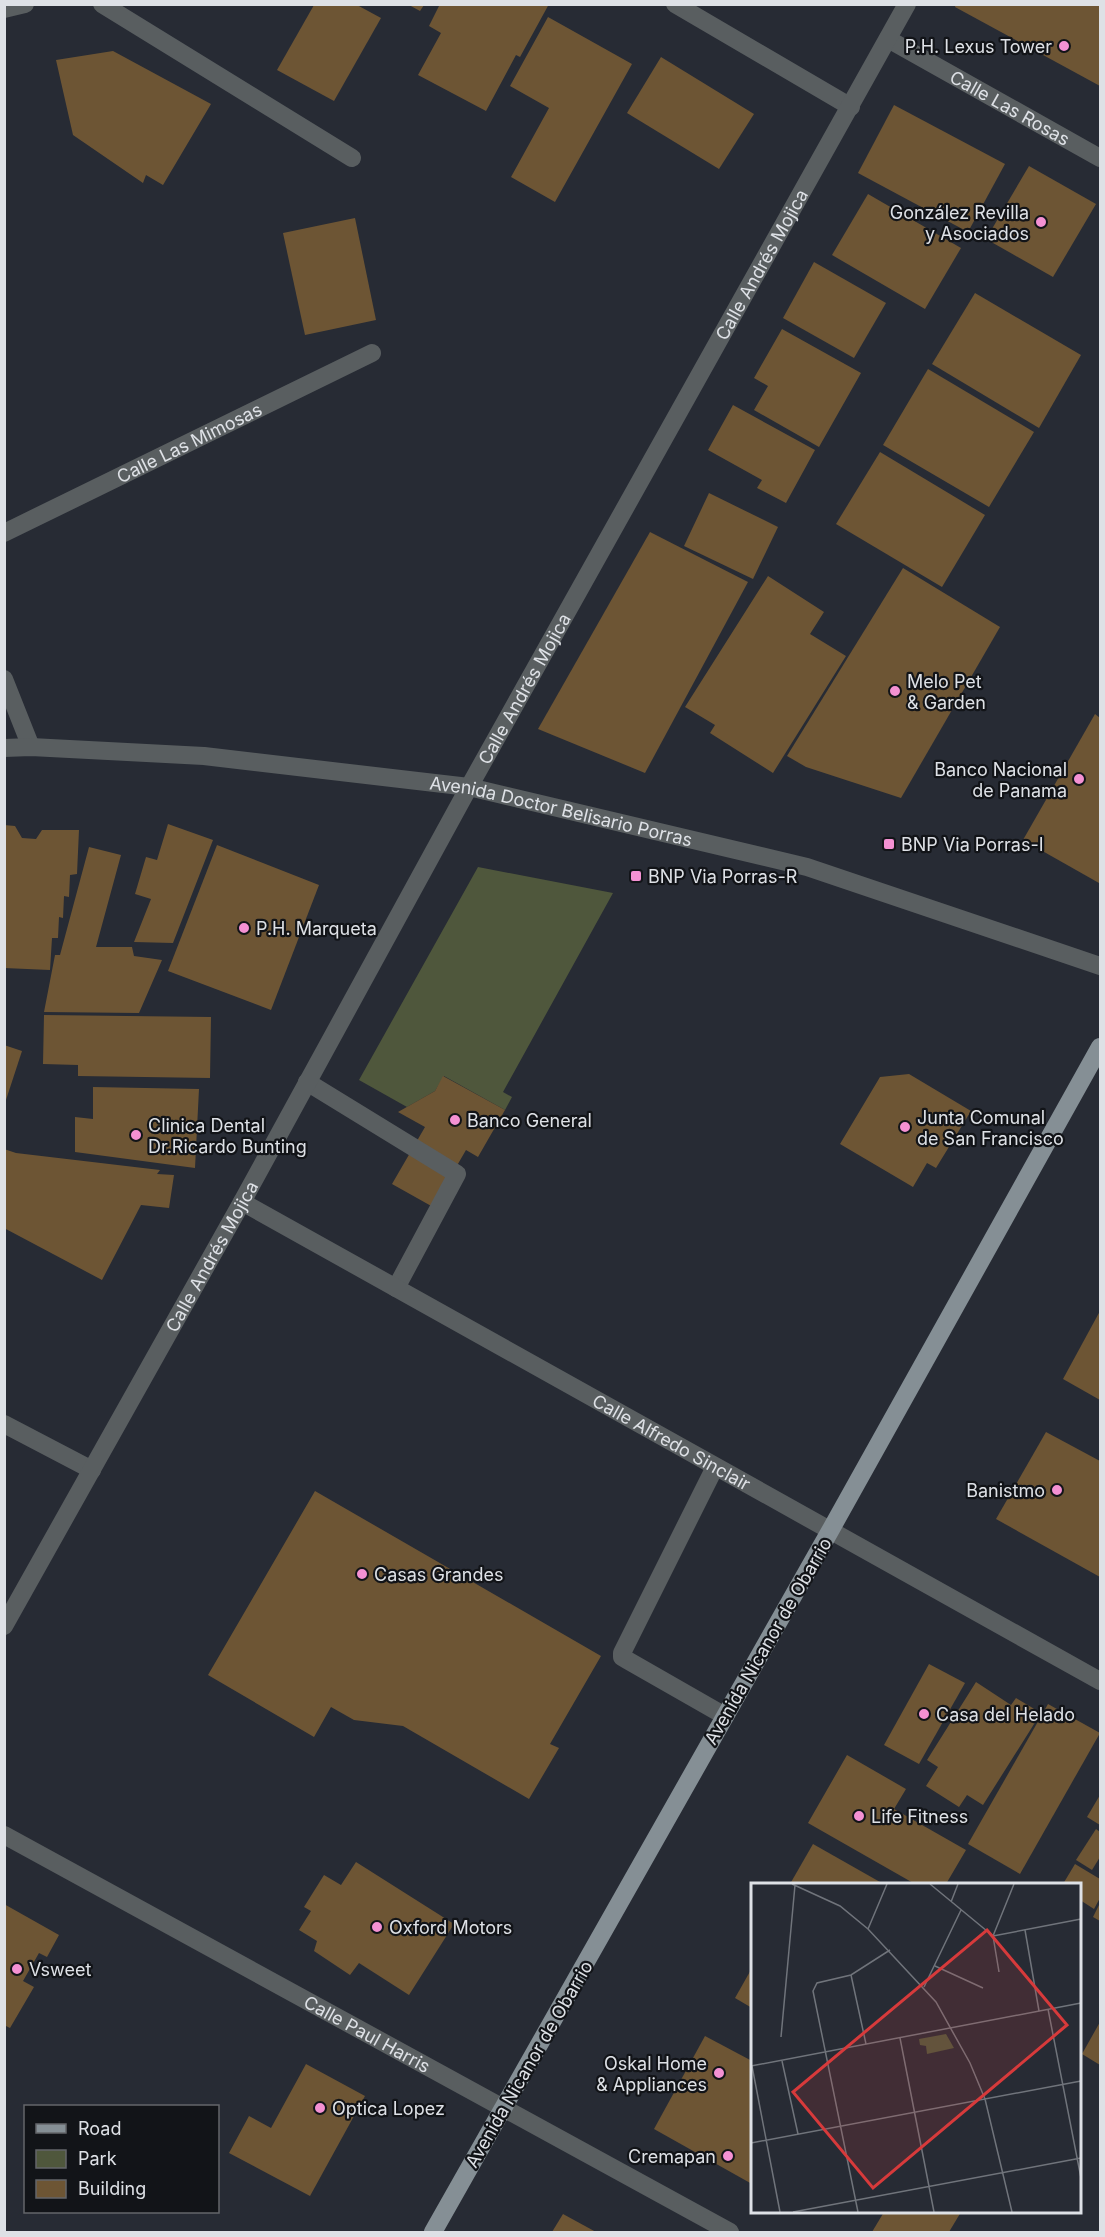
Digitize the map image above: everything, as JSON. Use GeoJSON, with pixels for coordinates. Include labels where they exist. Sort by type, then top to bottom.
{"type":"FeatureCollection","features":[{"type":"Feature","properties":{"kind":"main road","name":"Avenida Nicanor de Obarrio"},"geometry":{"type":"LineString","coordinates":[[433,2232],[1101,1047]]}},
{"type":"Feature","properties":{"kind":"street"},"geometry":{"type":"LineString","coordinates":[[4,9],[25,4]]}},
{"type":"Feature","properties":{"kind":"street"},"geometry":{"type":"LineString","coordinates":[[102,4],[352,158]]}},
{"type":"Feature","properties":{"kind":"street"},"geometry":{"type":"LineString","coordinates":[[675,4],[851,107]]}},
{"type":"Feature","properties":{"kind":"street","name":"Calle Andrés Mojica"},"geometry":{"type":"LineString","coordinates":[[4,1626],[907,4]]}},
{"type":"Feature","properties":{"kind":"street","name":"Calle Las Rosas"},"geometry":{"type":"LineString","coordinates":[[888,39],[1101,158]]}},
{"type":"Feature","properties":{"kind":"street","name":"Calle Las Mimosas"},"geometry":{"type":"LineString","coordinates":[[4,532],[372,353]]}},
{"type":"Feature","properties":{"kind":"street"},"geometry":{"type":"LineString","coordinates":[[4,679],[31,747]]}},
{"type":"Feature","properties":{"kind":"street","name":"Avenida Doctor Belisario Porras"},"geometry":{"type":"LineString","coordinates":[[4,748],[31,747],[204,756],[470,788],[807,867],[1101,966]]}},
{"type":"Feature","properties":{"kind":"street"},"geometry":{"type":"LineString","coordinates":[[307,1082],[457,1174],[396,1288]]}},
{"type":"Feature","properties":{"kind":"street","name":"Calle Alfredo Sinclair"},"geometry":{"type":"LineString","coordinates":[[242,1202],[1101,1682]]}},
{"type":"Feature","properties":{"kind":"street"},"geometry":{"type":"LineString","coordinates":[[4,1424],[92,1470]]}},
{"type":"Feature","properties":{"kind":"street"},"geometry":{"type":"LineString","coordinates":[[715,1467],[622,1653],[622,1658],[725,1716]]}},
{"type":"Feature","properties":{"kind":"street","name":"Calle Paul Harris"},"geometry":{"type":"LineString","coordinates":[[4,1835],[730,2232]]}},
{"type":"Feature","properties":{"kind":"green space"},"geometry":{"type":"Polygon","coordinates":[[[478,867],[613,893],[503,1092],[512,1097],[505,1110],[444,1076],[435,1091],[407,1107],[359,1080],[478,867]]]}},
{"type":"Feature","properties":{"kind":"building"},"geometry":{"type":"Polygon","coordinates":[[[440,4],[549,4],[520,57],[516,55],[486,111],[418,75],[441,33],[429,26],[440,4]]]}},
{"type":"Feature","properties":{"kind":"building","name":"P.H. Lexus Tower"},"geometry":{"type":"Polygon","coordinates":[[[956,4],[1100,4],[1100,86],[955,7],[956,4]]]}},
{"type":"Feature","properties":{"kind":"building"},"geometry":{"type":"Polygon","coordinates":[[[314,5],[357,5],[381,18],[334,101],[277,70],[314,5]]]}},
{"type":"Feature","properties":{"kind":"building"},"geometry":{"type":"Polygon","coordinates":[[[409,5],[424,5],[420,11],[409,5]]]}},
{"type":"Feature","properties":{"kind":"building"},"geometry":{"type":"Polygon","coordinates":[[[548,17],[632,64],[555,202],[511,177],[549,108],[510,86],[548,17]]]}},
{"type":"Feature","properties":{"kind":"building"},"geometry":{"type":"Polygon","coordinates":[[[113,51],[211,104],[163,185],[146,175],[143,183],[73,135],[56,60],[113,51]]]}},
{"type":"Feature","properties":{"kind":"building"},"geometry":{"type":"Polygon","coordinates":[[[661,57],[754,114],[719,169],[627,113],[661,57]]]}},
{"type":"Feature","properties":{"kind":"building"},"geometry":{"type":"Polygon","coordinates":[[[894,105],[1005,164],[968,232],[858,173],[894,105]]]}},
{"type":"Feature","properties":{"kind":"building","name":"González Revilla y Asociados"},"geometry":{"type":"Polygon","coordinates":[[[1029,166],[1096,204],[1053,277],[986,239],[1029,166]]]}},
{"type":"Feature","properties":{"kind":"building"},"geometry":{"type":"Polygon","coordinates":[[[868,194],[961,248],[925,309],[832,255],[868,194]]]}},
{"type":"Feature","properties":{"kind":"building"},"geometry":{"type":"Polygon","coordinates":[[[355,218],[376,320],[305,335],[283,233],[355,218]]]}},
{"type":"Feature","properties":{"kind":"building"},"geometry":{"type":"Polygon","coordinates":[[[814,262],[886,303],[854,358],[783,318],[814,262]]]}},
{"type":"Feature","properties":{"kind":"building"},"geometry":{"type":"Polygon","coordinates":[[[975,293],[1081,355],[1039,428],[932,364],[975,293]]]}},
{"type":"Feature","properties":{"kind":"building"},"geometry":{"type":"Polygon","coordinates":[[[782,329],[861,373],[819,447],[754,410],[768,386],[754,378],[782,329]]]}},
{"type":"Feature","properties":{"kind":"building"},"geometry":{"type":"Polygon","coordinates":[[[928,369],[1034,432],[989,507],[883,445],[928,369]]]}},
{"type":"Feature","properties":{"kind":"building"},"geometry":{"type":"Polygon","coordinates":[[[733,405],[815,450],[786,503],[757,488],[762,480],[708,450],[733,405]]]}},
{"type":"Feature","properties":{"kind":"building"},"geometry":{"type":"Polygon","coordinates":[[[880,452],[985,515],[942,587],[836,524],[880,452]]]}},
{"type":"Feature","properties":{"kind":"building"},"geometry":{"type":"Polygon","coordinates":[[[709,493],[778,527],[753,579],[684,546],[709,493]]]}},
{"type":"Feature","properties":{"kind":"building"},"geometry":{"type":"Polygon","coordinates":[[[650,532],[748,582],[645,773],[538,729],[650,532]]]}},
{"type":"Feature","properties":{"kind":"building","name":"Melo Pet & Garden"},"geometry":{"type":"Polygon","coordinates":[[[903,568],[1000,627],[901,798],[806,767],[787,756],[903,568]]]}},
{"type":"Feature","properties":{"kind":"building"},"geometry":{"type":"Polygon","coordinates":[[[768,576],[824,612],[810,634],[846,656],[773,773],[710,733],[715,725],[685,707],[768,576]]]}},
{"type":"Feature","properties":{"kind":"building","name":"Banco Nacional de Panama"},"geometry":{"type":"Polygon","coordinates":[[[1095,714],[1100,718],[1099,883],[1023,840],[1095,714]]]}},
{"type":"Feature","properties":{"kind":"building"},"geometry":{"type":"Polygon","coordinates":[[[168,824],[213,840],[173,943],[134,942],[151,899],[135,894],[146,857],[157,860],[168,824]]]}},
{"type":"Feature","properties":{"kind":"building"},"geometry":{"type":"Polygon","coordinates":[[[4,825],[15,826],[22,838],[36,839],[42,830],[79,830],[77,874],[70,875],[69,897],[64,896],[63,918],[59,917],[58,938],[52,938],[50,970],[4,968],[4,825]]]}},
{"type":"Feature","properties":{"kind":"building","name":"P.H. Marqueta"},"geometry":{"type":"Polygon","coordinates":[[[217,845],[319,885],[271,1010],[168,971],[217,845]]]}},
{"type":"Feature","properties":{"kind":"building"},"geometry":{"type":"Polygon","coordinates":[[[89,847],[121,855],[96,947],[132,947],[134,956],[162,960],[139,1013],[44,1012],[55,955],[60,955],[89,847]]]}},
{"type":"Feature","properties":{"kind":"building"},"geometry":{"type":"Polygon","coordinates":[[[44,1015],[211,1017],[210,1078],[78,1076],[78,1065],[43,1064],[44,1015]]]}},
{"type":"Feature","properties":{"kind":"building"},"geometry":{"type":"Polygon","coordinates":[[[4,1045],[22,1051],[5,1103],[4,1103],[4,1045]]]}},
{"type":"Feature","properties":{"kind":"building","name":"Junta Comunal de San Francisco"},"geometry":{"type":"Polygon","coordinates":[[[909,1074],[971,1111],[936,1168],[927,1163],[913,1187],[840,1144],[880,1077],[909,1074]]]}},
{"type":"Feature","properties":{"kind":"building"},"geometry":{"type":"Polygon","coordinates":[[[443,1076],[505,1110],[478,1157],[466,1150],[433,1207],[392,1184],[425,1127],[398,1112],[435,1091],[443,1076]]]}},
{"type":"Feature","properties":{"kind":"building","name":"Clinica Dental Dr.Ricardo Bunting"},"geometry":{"type":"Polygon","coordinates":[[[93,1087],[199,1089],[195,1168],[75,1152],[75,1117],[93,1119],[93,1087]]]}},
{"type":"Feature","properties":{"kind":"building"},"geometry":{"type":"Polygon","coordinates":[[[4,1149],[16,1153],[160,1170],[157,1174],[174,1175],[169,1208],[141,1205],[102,1280],[4,1228],[4,1149]]]}},
{"type":"Feature","properties":{"kind":"building"},"geometry":{"type":"Polygon","coordinates":[[[1100,1311],[1100,1400],[1063,1379],[1100,1311]]]}},
{"type":"Feature","properties":{"kind":"building","name":"Banistmo"},"geometry":{"type":"Polygon","coordinates":[[[1046,1432],[1100,1461],[1100,1577],[996,1519],[1046,1432]]]}},
{"type":"Feature","properties":{"kind":"building","name":"Casas Grandes"},"geometry":{"type":"Polygon","coordinates":[[[315,1491],[601,1656],[550,1744],[559,1748],[529,1799],[403,1726],[354,1720],[331,1707],[314,1737],[208,1675],[315,1491]]]}},
{"type":"Feature","properties":{"kind":"building","name":"Casa del Helado"},"geometry":{"type":"Polygon","coordinates":[[[929,1664],[965,1683],[919,1764],[884,1745],[929,1664]]]}},
{"type":"Feature","properties":{"kind":"building"},"geometry":{"type":"Polygon","coordinates":[[[976,1682],[1011,1705],[1016,1698],[1041,1713],[983,1805],[967,1795],[959,1807],[926,1786],[938,1767],[927,1760],[976,1682]]]}},
{"type":"Feature","properties":{"kind":"building"},"geometry":{"type":"Polygon","coordinates":[[[1048,1704],[1100,1733],[1020,1874],[968,1844],[1048,1704]]]}},
{"type":"Feature","properties":{"kind":"building","name":"Life Fitness"},"geometry":{"type":"Polygon","coordinates":[[[847,1755],[906,1789],[894,1809],[966,1850],[947,1883],[913,1883],[808,1823],[847,1755]]]}},
{"type":"Feature","properties":{"kind":"building"},"geometry":{"type":"Polygon","coordinates":[[[1100,1795],[1100,1825],[1087,1817],[1100,1795]]]}},
{"type":"Feature","properties":{"kind":"building"},"geometry":{"type":"Polygon","coordinates":[[[1096,1829],[1100,1832],[1100,1857],[1092,1870],[1076,1860],[1096,1829]]]}},
{"type":"Feature","properties":{"kind":"building"},"geometry":{"type":"Polygon","coordinates":[[[813,1844],[880,1882],[880,1883],[791,1883],[813,1844]]]}},
{"type":"Feature","properties":{"kind":"building","name":"Oxford Motors"},"geometry":{"type":"Polygon","coordinates":[[[356,1862],[454,1924],[409,1995],[359,1963],[350,1975],[314,1951],[317,1941],[299,1930],[311,1911],[304,1907],[324,1875],[341,1885],[356,1862]]]}},
{"type":"Feature","properties":{"kind":"building"},"geometry":{"type":"Polygon","coordinates":[[[1075,1864],[1100,1879],[1100,1898],[1094,1909],[1081,1901],[1081,1883],[1064,1883],[1075,1864]]]}},
{"type":"Feature","properties":{"kind":"building"},"geometry":{"type":"Polygon","coordinates":[[[1100,1903],[1100,1921],[1093,1917],[1100,1903]]]}},
{"type":"Feature","properties":{"kind":"building","name":"Vsweet"},"geometry":{"type":"Polygon","coordinates":[[[4,1904],[59,1935],[47,1957],[39,1953],[23,1981],[34,1987],[10,2028],[4,2025],[4,1904]]]}},
{"type":"Feature","properties":{"kind":"building"},"geometry":{"type":"Polygon","coordinates":[[[751,1970],[751,2007],[735,1998],[751,1970]]]}},
{"type":"Feature","properties":{"kind":"building"},"geometry":{"type":"Polygon","coordinates":[[[1100,2022],[1100,2065],[1082,2054],[1100,2022]]]}},
{"type":"Feature","properties":{"kind":"building"},"geometry":{"type":"Polygon","coordinates":[[[705,2036],[751,2060],[751,2183],[654,2129],[705,2036]]]}},
{"type":"Feature","properties":{"kind":"building"},"geometry":{"type":"Polygon","coordinates":[[[306,2064],[365,2096],[310,2196],[229,2153],[249,2116],[271,2128],[306,2064]]]}},
{"type":"Feature","properties":{"kind":"building"},"geometry":{"type":"Polygon","coordinates":[[[883,2213],[960,2213],[949,2232],[872,2232],[883,2213]]]}},
{"type":"Feature","properties":{"kind":"building"},"geometry":{"type":"Polygon","coordinates":[[[563,2214],[596,2232],[552,2232],[563,2214]]]}},
{"type":"Feature","properties":{"kind":"place","name":"P.H. Lexus Tower"},"geometry":{"type":"Point","coordinates":[1064,46]}},
{"type":"Feature","properties":{"kind":"place","name":"González Revilla y Asociados"},"geometry":{"type":"Point","coordinates":[1041,222]}},
{"type":"Feature","properties":{"kind":"place","name":"Melo Pet & Garden"},"geometry":{"type":"Point","coordinates":[895,691]}},
{"type":"Feature","properties":{"kind":"place","name":"Banco Nacional de Panama"},"geometry":{"type":"Point","coordinates":[1079,779]}},
{"type":"Feature","properties":{"kind":"place","name":"BNP Via Porras-I"},"geometry":{"type":"Point","coordinates":[889,844]}},
{"type":"Feature","properties":{"kind":"place","name":"BNP Via Porras-R"},"geometry":{"type":"Point","coordinates":[636,876]}},
{"type":"Feature","properties":{"kind":"place","name":"P.H. Marqueta"},"geometry":{"type":"Point","coordinates":[244,928]}},
{"type":"Feature","properties":{"kind":"place","name":"Banco General"},"geometry":{"type":"Point","coordinates":[455,1120]}},
{"type":"Feature","properties":{"kind":"place","name":"Junta Comunal de San Francisco"},"geometry":{"type":"Point","coordinates":[905,1127]}},
{"type":"Feature","properties":{"kind":"place","name":"Clinica Dental Dr.Ricardo Bunting"},"geometry":{"type":"Point","coordinates":[136,1135]}},
{"type":"Feature","properties":{"kind":"place","name":"Banistmo"},"geometry":{"type":"Point","coordinates":[1057,1490]}},
{"type":"Feature","properties":{"kind":"place","name":"Casas Grandes"},"geometry":{"type":"Point","coordinates":[362,1574]}},
{"type":"Feature","properties":{"kind":"place","name":"Casa del Helado"},"geometry":{"type":"Point","coordinates":[924,1714]}},
{"type":"Feature","properties":{"kind":"place","name":"Life Fitness"},"geometry":{"type":"Point","coordinates":[859,1816]}},
{"type":"Feature","properties":{"kind":"place","name":"Oxford Motors"},"geometry":{"type":"Point","coordinates":[377,1927]}},
{"type":"Feature","properties":{"kind":"place","name":"Vsweet"},"geometry":{"type":"Point","coordinates":[17,1969]}},
{"type":"Feature","properties":{"kind":"place","name":"Oskal Home & Appliances"},"geometry":{"type":"Point","coordinates":[719,2073]}},
{"type":"Feature","properties":{"kind":"place","name":"Optica Lopez"},"geometry":{"type":"Point","coordinates":[320,2108]}},
{"type":"Feature","properties":{"kind":"place","name":"Cremapan"},"geometry":{"type":"Point","coordinates":[728,2156]}}]}
